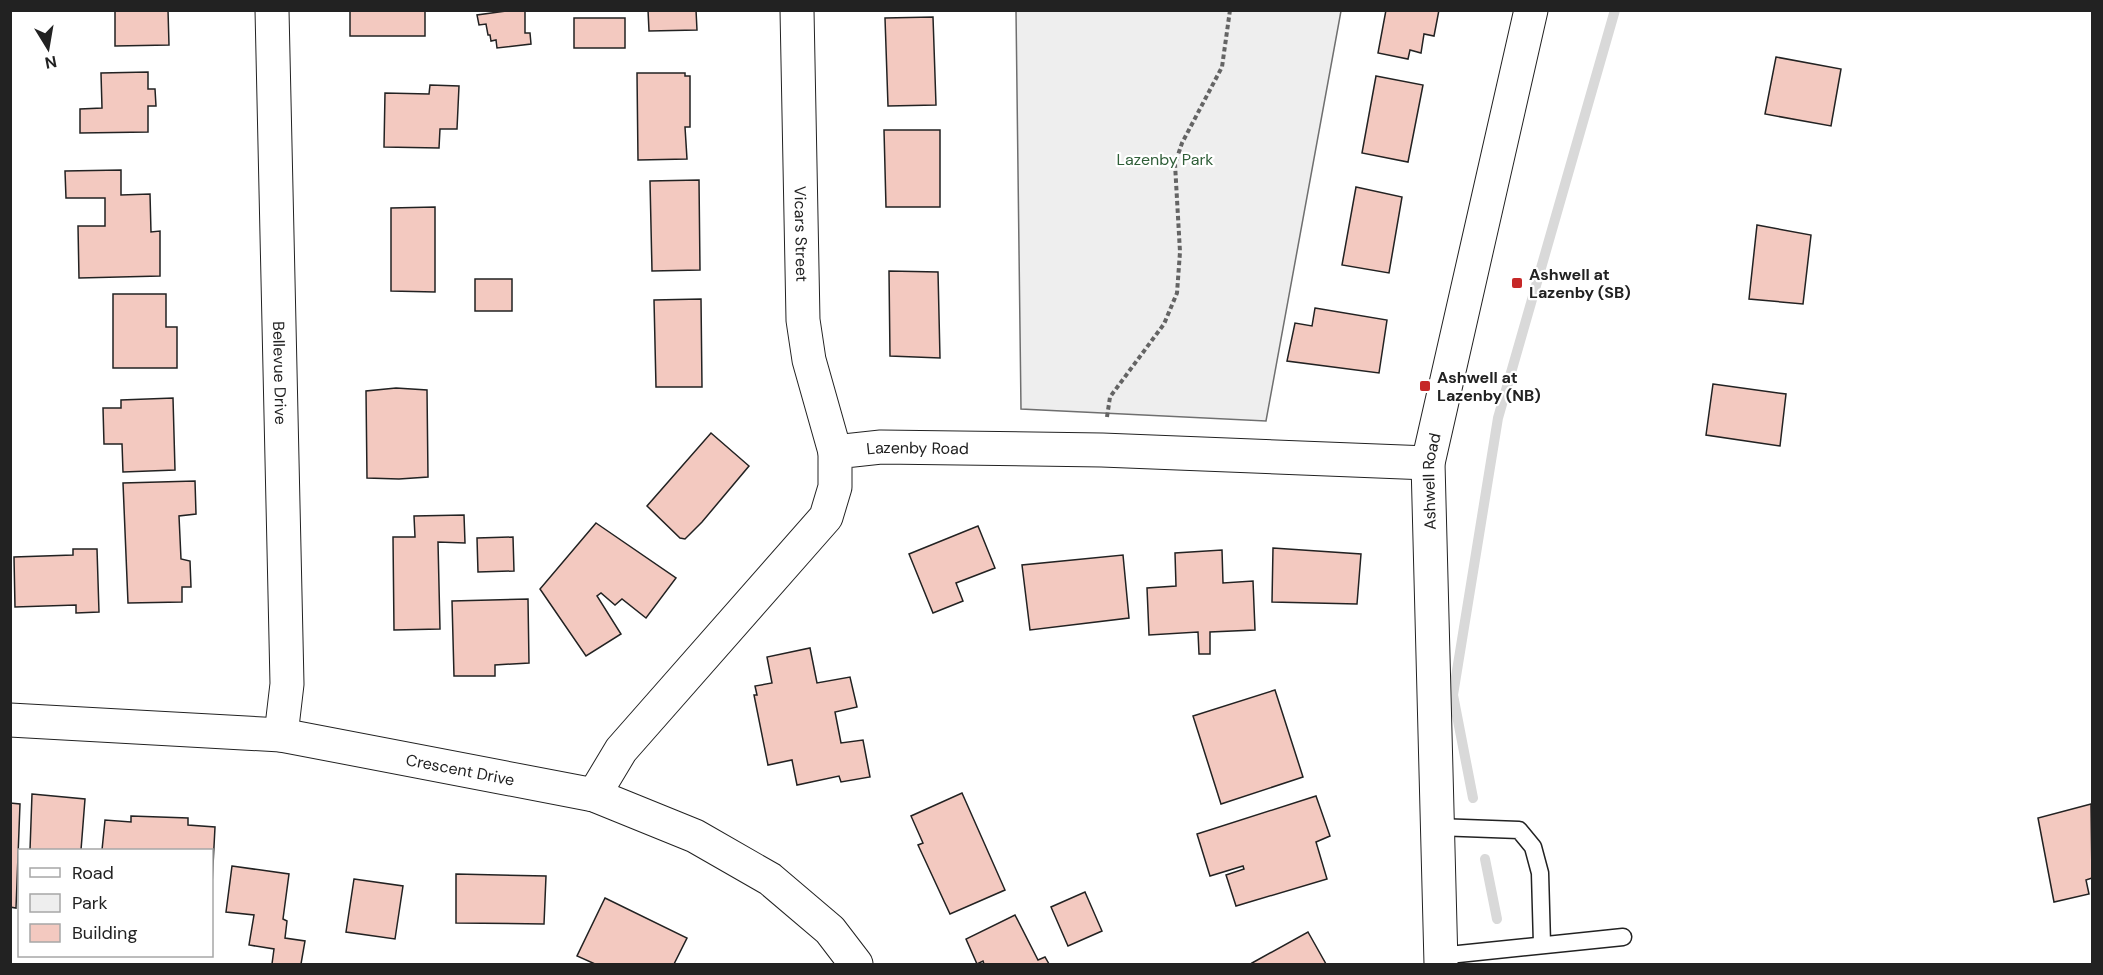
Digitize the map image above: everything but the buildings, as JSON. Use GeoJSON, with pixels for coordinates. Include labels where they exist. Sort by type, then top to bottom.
{"type":"FeatureCollection","features":[{"type":"Feature","properties":{"kind":"street","name":"Bellevue Drive"},"geometry":{"type":"LineString","coordinates":[[272,10],[287,684],[281,735]]}},
{"type":"Feature","properties":{"kind":"street","name":"Vicars Street"},"geometry":{"type":"LineString","coordinates":[[797,10],[802,320],[809,360],[836,452]]}},
{"type":"Feature","properties":{"kind":"street","name":"Ashwell Road"},"geometry":{"type":"LineString","coordinates":[[1440,960],[1428,463],[1531,10]]}},
{"type":"Feature","properties":{"kind":"street","name":"Lazenby Road"},"geometry":{"type":"LineString","coordinates":[[836,452],[881,447],[1102,450],[1428,463]]}},
{"type":"Feature","properties":{"kind":"street"},"geometry":{"type":"LineString","coordinates":[[594,795],[621,750],[826,517],[835,487],[836,452]]}},
{"type":"Feature","properties":{"kind":"street","name":"Crescent Drive"},"geometry":{"type":"LineString","coordinates":[[10,720],[281,735],[594,795],[694,836],[770,879],[830,930],[855,964]]}},
{"type":"Feature","properties":{"kind":"lane"},"geometry":{"type":"LineString","coordinates":[[1436,827],[1519,830],[1533,846],[1540,873],[1542,944]]}},
{"type":"Feature","properties":{"kind":"lane"},"geometry":{"type":"LineString","coordinates":[[1440,960],[1542,944],[1623,937]]}},
{"type":"Feature","properties":{"kind":"path"},"geometry":{"type":"LineString","coordinates":[[1102,450],[1110,397],[1164,324],[1177,293],[1180,252],[1175,164],[1182,143],[1222,67],[1230,10]]}},
{"type":"Feature","properties":{"kind":"green space","name":"Lazenby Park"},"geometry":{"type":"Polygon","coordinates":[[[1016,11],[1341,11],[1266,421],[1021,409],[1016,11]]]}},
{"type":"Feature","properties":{"kind":"waterway"},"geometry":{"type":"LineString","coordinates":[[1473,798],[1453,695],[1498,418],[1615,10]]}},
{"type":"Feature","properties":{"kind":"waterway"},"geometry":{"type":"LineString","coordinates":[[1485,859],[1497,919]]}},
{"type":"Feature","properties":{"kind":"place","name":"Ashwell at Lazenby (SB)"},"geometry":{"type":"Point","coordinates":[1517,283]}},
{"type":"Feature","properties":{"kind":"place","name":"Ashwell at Lazenby (NB)"},"geometry":{"type":"Point","coordinates":[1425,386]}}]}
